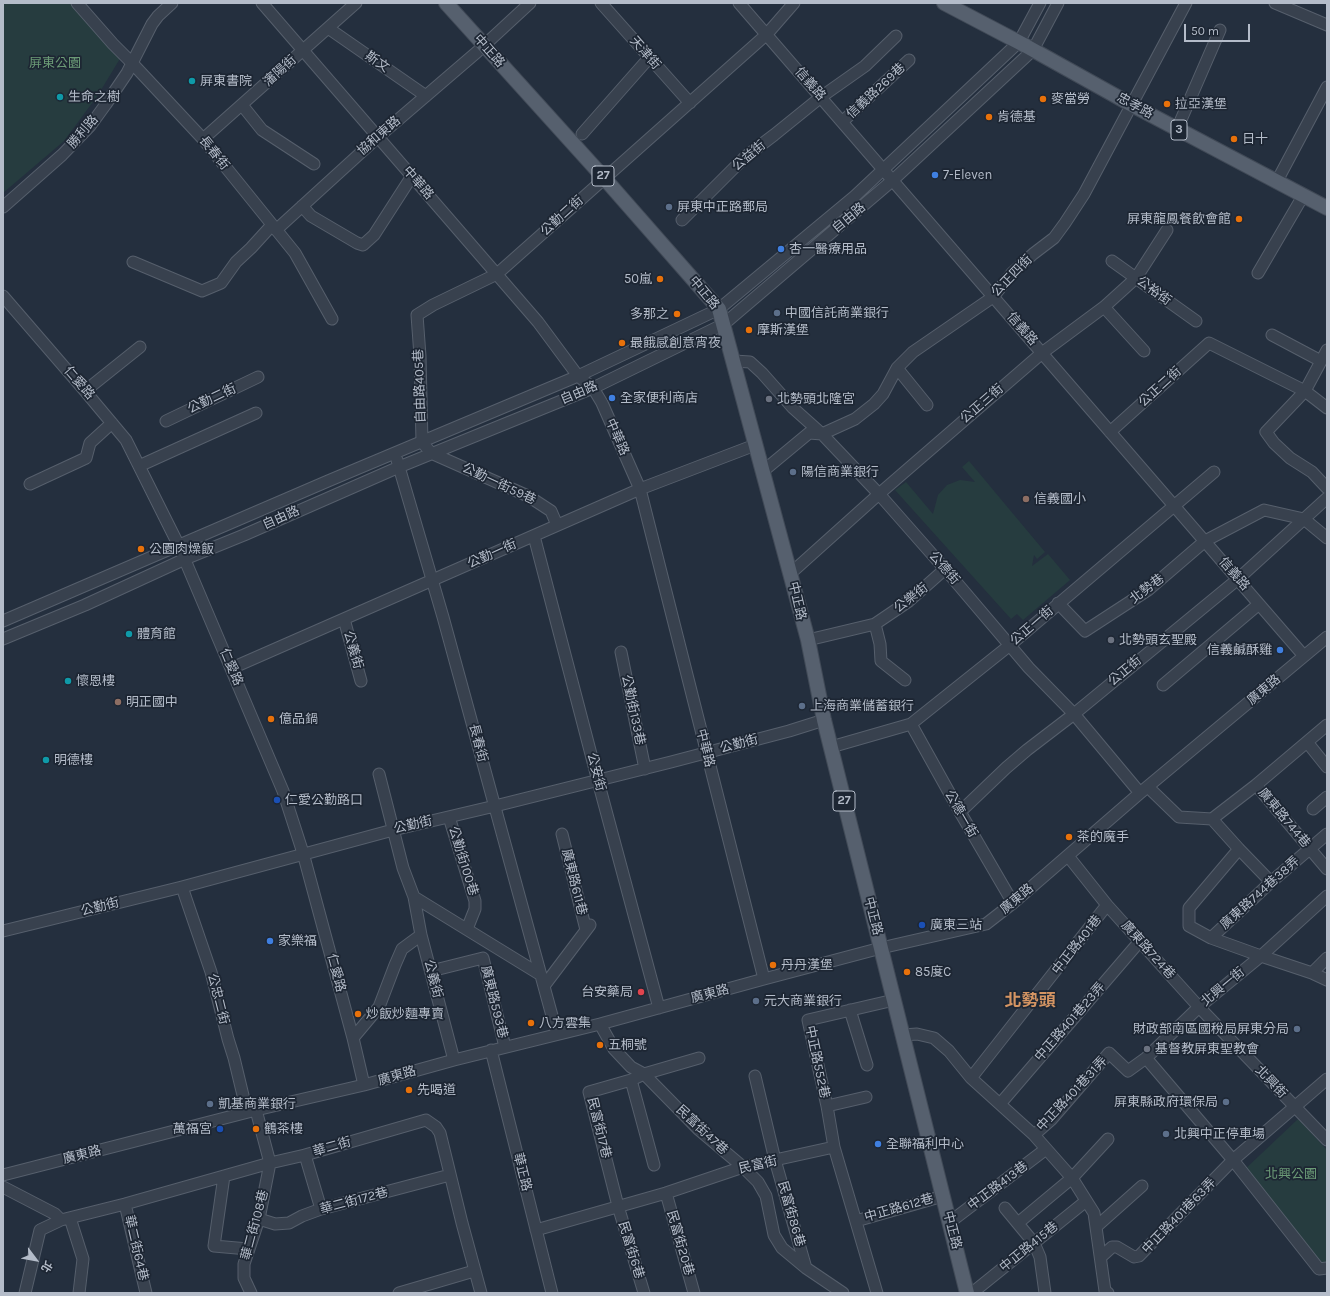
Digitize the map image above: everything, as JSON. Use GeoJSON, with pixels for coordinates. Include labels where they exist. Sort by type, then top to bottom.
{"type":"FeatureCollection","features":[{"type":"Feature","properties":{"kind":"main road","name":"中正路"},"geometry":{"type":"LineString","coordinates":[[446,3],[605,179],[719,309],[808,640],[824,720],[967,1293]]}},
{"type":"Feature","properties":{"kind":"main road","name":"忠孝路"},"geometry":{"type":"LineString","coordinates":[[944,3],[1132,105],[1327,208]]}},
{"type":"Feature","properties":{"kind":"street","name":"長春街"},"geometry":{"type":"LineString","coordinates":[[77,3],[112,44],[132,63],[203,139],[295,253],[332,319]]}},
{"type":"Feature","properties":{"kind":"street","name":"勝利路"},"geometry":{"type":"LineString","coordinates":[[3,206],[62,155],[78,139],[106,104],[132,63],[152,24],[172,3]]}},
{"type":"Feature","properties":{"kind":"street","name":"瀋陽街"},"geometry":{"type":"LineString","coordinates":[[203,139],[356,3]]}},
{"type":"Feature","properties":{"kind":"street","name":"協和東路"},"geometry":{"type":"LineString","coordinates":[[133,262],[202,291],[221,283],[236,262],[274,227],[302,206],[530,3]]}},
{"type":"Feature","properties":{"kind":"street","name":"天津街"},"geometry":{"type":"LineString","coordinates":[[601,3],[690,103]]}},
{"type":"Feature","properties":{"kind":"street","name":"信義路"},"geometry":{"type":"LineString","coordinates":[[740,3],[1304,656]]}},
{"type":"Feature","properties":{"kind":"street","name":"公勤二街"},"geometry":{"type":"LineString","coordinates":[[417,315],[433,305],[497,274],[767,34],[794,3]]}},
{"type":"Feature","properties":{"kind":"street","name":"自由路"},"geometry":{"type":"LineString","coordinates":[[3,621],[394,453],[578,376],[719,309],[855,196],[1018,42],[1040,3]]}},
{"type":"Feature","properties":{"kind":"street","name":"自由路"},"geometry":{"type":"LineString","coordinates":[[3,639],[85,605],[185,559],[244,535],[431,453],[593,388],[724,324],[893,180],[1033,50],[1058,3]]}},
{"type":"Feature","properties":{"kind":"street","name":"公正四街"},"geometry":{"type":"LineString","coordinates":[[762,472],[810,433],[822,434],[854,419],[874,404],[883,394],[897,368],[912,352],[994,297],[1012,273],[1054,238],[1084,194],[1186,3]]}},
{"type":"Feature","properties":{"kind":"street"},"geometry":{"type":"LineString","coordinates":[[1275,3],[1327,25]]}},
{"type":"Feature","properties":{"kind":"street","name":"中華路"},"geometry":{"type":"LineString","coordinates":[[265,4],[538,322],[578,376],[593,388],[602,403],[640,489],[764,979]]}},
{"type":"Feature","properties":{"kind":"street","name":"斯文"},"geometry":{"type":"LineString","coordinates":[[328,28],[426,96]]}},
{"type":"Feature","properties":{"kind":"street"},"geometry":{"type":"LineString","coordinates":[[1177,129],[1220,30]]}},
{"type":"Feature","properties":{"kind":"street","name":"公益街"},"geometry":{"type":"LineString","coordinates":[[682,220],[745,157],[821,97],[864,66],[896,36]]}},
{"type":"Feature","properties":{"kind":"street"},"geometry":{"type":"LineString","coordinates":[[582,134],[650,58]]}},
{"type":"Feature","properties":{"kind":"street","name":"信義路269巷"},"geometry":{"type":"LineString","coordinates":[[842,122],[909,60]]}},
{"type":"Feature","properties":{"kind":"street"},"geometry":{"type":"LineString","coordinates":[[1277,182],[1327,87]]}},
{"type":"Feature","properties":{"kind":"street"},"geometry":{"type":"LineString","coordinates":[[242,105],[262,130],[314,164]]}},
{"type":"Feature","properties":{"kind":"street"},"geometry":{"type":"LineString","coordinates":[[302,206],[311,216],[363,245],[374,235],[412,176]]}},
{"type":"Feature","properties":{"kind":"street"},"geometry":{"type":"LineString","coordinates":[[1258,273],[1303,196]]}},
{"type":"Feature","properties":{"kind":"street","name":"公正三街"},"geometry":{"type":"LineString","coordinates":[[791,573],[1042,352],[1104,307],[1136,278],[1167,230]]}},
{"type":"Feature","properties":{"kind":"street","name":"公裕街"},"geometry":{"type":"LineString","coordinates":[[1112,261],[1196,321]]}},
{"type":"Feature","properties":{"kind":"street","name":"仁愛路"},"geometry":{"type":"LineString","coordinates":[[3,296],[86,391],[126,440],[185,559],[283,791],[303,853],[353,1038],[364,1085]]}},
{"type":"Feature","properties":{"kind":"street"},"geometry":{"type":"LineString","coordinates":[[1104,307],[1144,351]]}},
{"type":"Feature","properties":{"kind":"street","name":"自由路405巷"},"geometry":{"type":"LineString","coordinates":[[417,315],[422,442],[431,453]]}},
{"type":"Feature","properties":{"kind":"street"},"geometry":{"type":"LineString","coordinates":[[1272,335],[1321,361]]}},
{"type":"Feature","properties":{"kind":"street","name":"公正二街"},"geometry":{"type":"LineString","coordinates":[[1110,432],[1209,344],[1305,391]]}},
{"type":"Feature","properties":{"kind":"street"},"geometry":{"type":"LineString","coordinates":[[86,391],[140,347]]}},
{"type":"Feature","properties":{"kind":"street"},"geometry":{"type":"LineString","coordinates":[[1327,350],[1305,391],[1266,432],[1274,443],[1290,458],[1312,472],[1327,488]]}},
{"type":"Feature","properties":{"kind":"street","name":"公德街"},"geometry":{"type":"LineString","coordinates":[[734,361],[750,362],[793,408],[822,434],[879,494],[1029,668],[1144,790]]}},
{"type":"Feature","properties":{"kind":"street"},"geometry":{"type":"LineString","coordinates":[[897,368],[927,405]]}},
{"type":"Feature","properties":{"kind":"street","name":"公勤二街"},"geometry":{"type":"LineString","coordinates":[[166,421],[258,377]]}},
{"type":"Feature","properties":{"kind":"street"},"geometry":{"type":"LineString","coordinates":[[1305,391],[1327,408]]}},
{"type":"Feature","properties":{"kind":"street"},"geometry":{"type":"LineString","coordinates":[[139,466],[256,413]]}},
{"type":"Feature","properties":{"kind":"street"},"geometry":{"type":"LineString","coordinates":[[30,484],[86,458],[90,443],[112,423]]}},
{"type":"Feature","properties":{"kind":"street","name":"公勤一街"},"geometry":{"type":"LineString","coordinates":[[232,668],[640,489],[755,445]]}},
{"type":"Feature","properties":{"kind":"street","name":"長春街"},"geometry":{"type":"LineString","coordinates":[[394,453],[433,580],[556,1034]]}},
{"type":"Feature","properties":{"kind":"street","name":"公勤一街59巷"},"geometry":{"type":"LineString","coordinates":[[431,453],[528,496],[551,511],[557,525]]}},
{"type":"Feature","properties":{"kind":"street","name":"公正一街"},"geometry":{"type":"LineString","coordinates":[[831,747],[911,724],[1010,645],[1173,505],[1214,472]]}},
{"type":"Feature","properties":{"kind":"street","name":"公正街"},"geometry":{"type":"LineString","coordinates":[[960,812],[1022,754],[1074,714],[1238,579],[1327,498]]}},
{"type":"Feature","properties":{"kind":"street","name":"北勢巷"},"geometry":{"type":"LineString","coordinates":[[1058,603],[1085,631],[1148,590],[1205,541],[1264,510],[1304,519]]}},
{"type":"Feature","properties":{"kind":"street"},"geometry":{"type":"LineString","coordinates":[[1304,519],[1327,538]]}},
{"type":"Feature","properties":{"kind":"street","name":"公安街"},"geometry":{"type":"LineString","coordinates":[[534,536],[659,1008]]}},
{"type":"Feature","properties":{"kind":"street","name":"公樂街"},"geometry":{"type":"LineString","coordinates":[[808,640],[875,624],[909,601],[945,569]]}},
{"type":"Feature","properties":{"kind":"street"},"geometry":{"type":"LineString","coordinates":[[1163,685],[1259,604]]}},
{"type":"Feature","properties":{"kind":"street","name":"公義街"},"geometry":{"type":"LineString","coordinates":[[344,619],[361,680]]}},
{"type":"Feature","properties":{"kind":"street"},"geometry":{"type":"LineString","coordinates":[[875,624],[880,644],[881,661],[905,680]]}},
{"type":"Feature","properties":{"kind":"street","name":"廣東路"},"geometry":{"type":"LineString","coordinates":[[3,1175],[251,1111],[364,1085],[490,1050],[600,1024],[881,948],[986,924],[1013,903],[1144,790],[1327,637]]}},
{"type":"Feature","properties":{"kind":"street","name":"公勤街133巷"},"geometry":{"type":"LineString","coordinates":[[620,652],[645,768]]}},
{"type":"Feature","properties":{"kind":"street","name":"公勤街"},"geometry":{"type":"LineString","coordinates":[[3,931],[182,887],[303,853],[393,830],[598,781],[824,720]]}},
{"type":"Feature","properties":{"kind":"street","name":"公德一街"},"geometry":{"type":"LineString","coordinates":[[911,724],[1013,903]]}},
{"type":"Feature","properties":{"kind":"street","name":"廣東路744巷"},"geometry":{"type":"LineString","coordinates":[[1212,819],[1256,785],[1327,724]]}},
{"type":"Feature","properties":{"kind":"street"},"geometry":{"type":"LineString","coordinates":[[1307,742],[1327,767]]}},
{"type":"Feature","properties":{"kind":"street","name":"公義街"},"geometry":{"type":"LineString","coordinates":[[379,774],[402,868],[414,897],[421,935],[454,1060]]}},
{"type":"Feature","properties":{"kind":"street","name":"廣東路744巷"},"geometry":{"type":"LineString","coordinates":[[1256,785],[1327,869]]}},
{"type":"Feature","properties":{"kind":"street"},"geometry":{"type":"LineString","coordinates":[[1144,790],[1179,817],[1212,819],[1239,850],[1272,882]]}},
{"type":"Feature","properties":{"kind":"street"},"geometry":{"type":"LineString","coordinates":[[1313,809],[1327,797]]}},
{"type":"Feature","properties":{"kind":"street","name":"公勤街100巷"},"geometry":{"type":"LineString","coordinates":[[449,817],[475,902],[475,909],[467,929]]}},
{"type":"Feature","properties":{"kind":"street","name":"廣東路611巷"},"geometry":{"type":"LineString","coordinates":[[542,980],[588,928],[562,834]]}},
{"type":"Feature","properties":{"kind":"street","name":"廣東路744巷38弄"},"geometry":{"type":"LineString","coordinates":[[1211,938],[1327,834]]}},
{"type":"Feature","properties":{"kind":"street"},"geometry":{"type":"LineString","coordinates":[[1239,850],[1189,908],[1189,926],[1211,938],[1312,973],[1327,980]]}},
{"type":"Feature","properties":{"kind":"street","name":"廣東路724巷"},"geometry":{"type":"LineString","coordinates":[[1068,856],[1107,905],[1199,1007]]}},
{"type":"Feature","properties":{"kind":"street","name":"公忠二街"},"geometry":{"type":"LineString","coordinates":[[182,887],[211,972],[228,1039],[251,1111]]}},
{"type":"Feature","properties":{"kind":"street","name":"北興一街"},"geometry":{"type":"LineString","coordinates":[[1146,1058],[1199,1007],[1261,956],[1327,896]]}},
{"type":"Feature","properties":{"kind":"street"},"geometry":{"type":"LineString","coordinates":[[414,897],[467,929],[542,980]]}},
{"type":"Feature","properties":{"kind":"street","name":"中正路401巷"},"geometry":{"type":"LineString","coordinates":[[971,1078],[1107,905]]}},
{"type":"Feature","properties":{"kind":"street"},"geometry":{"type":"LineString","coordinates":[[353,1038],[379,1007],[394,965],[402,949],[421,935]]}},
{"type":"Feature","properties":{"kind":"street","name":"中正路401巷23弄"},"geometry":{"type":"LineString","coordinates":[[1000,1104],[1140,941]]}},
{"type":"Feature","properties":{"kind":"street","name":"廣東路593巷"},"geometry":{"type":"LineString","coordinates":[[431,971],[483,958],[505,1047]]}},
{"type":"Feature","properties":{"kind":"street"},"geometry":{"type":"LineString","coordinates":[[1312,973],[1327,958]]}},
{"type":"Feature","properties":{"kind":"street","name":"中正路552巷"},"geometry":{"type":"LineString","coordinates":[[834,1147],[827,1106],[808,1020],[894,1000]]}},
{"type":"Feature","properties":{"kind":"street","name":"北興街"},"geometry":{"type":"LineString","coordinates":[[1199,1007],[1327,1140]]}},
{"type":"Feature","properties":{"kind":"street"},"geometry":{"type":"LineString","coordinates":[[850,1010],[867,1065]]}},
{"type":"Feature","properties":{"kind":"street","name":"民富街47巷"},"geometry":{"type":"LineString","coordinates":[[600,1024],[614,1049],[631,1067],[644,1074],[698,1129],[743,1167],[758,1182],[766,1196],[774,1236],[782,1248],[806,1268],[843,1293]]}},
{"type":"Feature","properties":{"kind":"street"},"geometry":{"type":"LineString","coordinates":[[903,1035],[917,1034],[934,1038],[949,1051],[971,1078],[1034,1135],[1072,1178],[1094,1213],[1105,1292]]}},
{"type":"Feature","properties":{"kind":"street","name":"華正路"},"geometry":{"type":"LineString","coordinates":[[490,1050],[552,1293]]}},
{"type":"Feature","properties":{"kind":"street","name":"中正路401巷31弄"},"geometry":{"type":"LineString","coordinates":[[1034,1135],[1051,1120],[1109,1053],[1128,1071],[1146,1058]]}},
{"type":"Feature","properties":{"kind":"street","name":"民富街17巷"},"geometry":{"type":"LineString","coordinates":[[618,1206],[589,1092],[699,1058]]}},
{"type":"Feature","properties":{"kind":"street"},"geometry":{"type":"LineString","coordinates":[[1146,1058],[1233,1160],[1319,1269],[1327,1268]]}},
{"type":"Feature","properties":{"kind":"street","name":"民富街86巷"},"geometry":{"type":"LineString","coordinates":[[755,1076],[776,1160],[806,1268]]}},
{"type":"Feature","properties":{"kind":"street"},"geometry":{"type":"LineString","coordinates":[[1233,1160],[1327,1079]]}},
{"type":"Feature","properties":{"kind":"street"},"geometry":{"type":"LineString","coordinates":[[631,1080],[654,1165]]}},
{"type":"Feature","properties":{"kind":"street"},"geometry":{"type":"LineString","coordinates":[[827,1106],[866,1097]]}},
{"type":"Feature","properties":{"kind":"street","name":"華二街108巷"},"geometry":{"type":"LineString","coordinates":[[251,1111],[270,1163],[259,1219],[244,1264],[244,1278],[251,1293]]}},
{"type":"Feature","properties":{"kind":"street","name":"華二街"},"geometry":{"type":"LineString","coordinates":[[25,1293],[40,1230],[66,1219],[270,1163],[305,1155],[426,1120],[436,1127],[440,1133],[480,1293]]}},
{"type":"Feature","properties":{"kind":"street"},"geometry":{"type":"LineString","coordinates":[[1018,1223],[1072,1178],[1108,1139]]}},
{"type":"Feature","properties":{"kind":"street"},"geometry":{"type":"LineString","coordinates":[[834,1147],[877,1293]]}},
{"type":"Feature","properties":{"kind":"street","name":"民富街"},"geometry":{"type":"LineString","coordinates":[[536,1230],[666,1193],[743,1167],[834,1147]]}},
{"type":"Feature","properties":{"kind":"street","name":"中正路413巷"},"geometry":{"type":"LineString","coordinates":[[950,1222],[1046,1149]]}},
{"type":"Feature","properties":{"kind":"street"},"geometry":{"type":"LineString","coordinates":[[305,1155],[322,1209]]}},
{"type":"Feature","properties":{"kind":"street","name":"中正路401巷63弄"},"geometry":{"type":"LineString","coordinates":[[1101,1257],[1112,1247],[1117,1247],[1134,1257],[1139,1256],[1233,1160]]}},
{"type":"Feature","properties":{"kind":"street","name":"華二街172巷"},"geometry":{"type":"LineString","coordinates":[[259,1219],[275,1224],[289,1223],[302,1216],[322,1209],[450,1175]]}},
{"type":"Feature","properties":{"kind":"street"},"geometry":{"type":"LineString","coordinates":[[224,1176],[214,1246],[248,1249]]}},
{"type":"Feature","properties":{"kind":"street"},"geometry":{"type":"LineString","coordinates":[[1096,1227],[1142,1186]]}},
{"type":"Feature","properties":{"kind":"street"},"geometry":{"type":"LineString","coordinates":[[3,1187],[66,1219],[83,1259],[79,1293]]}},
{"type":"Feature","properties":{"kind":"street","name":"民富街20巷"},"geometry":{"type":"LineString","coordinates":[[666,1193],[694,1293]]}},
{"type":"Feature","properties":{"kind":"street","name":"中正路612巷"},"geometry":{"type":"LineString","coordinates":[[856,1221],[943,1196]]}},
{"type":"Feature","properties":{"kind":"street","name":"中正路415巷"},"geometry":{"type":"LineString","coordinates":[[972,1293],[1086,1201]]}},
{"type":"Feature","properties":{"kind":"street","name":"華二街64巷"},"geometry":{"type":"LineString","coordinates":[[125,1204],[146,1293]]}},
{"type":"Feature","properties":{"kind":"street","name":"民富街6巷"},"geometry":{"type":"LineString","coordinates":[[618,1206],[644,1293]]}},
{"type":"Feature","properties":{"kind":"street"},"geometry":{"type":"LineString","coordinates":[[1005,1208],[1034,1243],[1040,1257],[1045,1293]]}},
{"type":"Feature","properties":{"kind":"street"},"geometry":{"type":"LineString","coordinates":[[399,1293],[474,1271]]}},
{"type":"Feature","properties":{"kind":"green space","name":"屏東公園"},"geometry":{"type":"Polygon","coordinates":[[[3,3],[73,3],[121,57],[98,95],[64,141],[3,193],[3,3]]]}},
{"type":"Feature","properties":{"kind":"green space"},"geometry":{"type":"Polygon","coordinates":[[[969,461],[1045,552],[1037,559],[1034,555],[1032,566],[1048,554],[1070,580],[1023,620],[1017,614],[1011,619],[895,490],[906,482],[933,514],[938,495],[947,485],[960,480],[975,482],[962,467],[969,461]]]}},
{"type":"Feature","properties":{"kind":"green space","name":"北興公園"},"geometry":{"type":"Polygon","coordinates":[[[1298,1119],[1327,1150],[1327,1268],[1242,1172],[1298,1119]]]}},
{"type":"Feature","properties":{"kind":"place","name":"屏東書院"},"geometry":{"type":"Point","coordinates":[192,81]}},
{"type":"Feature","properties":{"kind":"place","name":"生命之樹"},"geometry":{"type":"Point","coordinates":[60,97]}},
{"type":"Feature","properties":{"kind":"place","name":"麥當勞"},"geometry":{"type":"Point","coordinates":[1043,99]}},
{"type":"Feature","properties":{"kind":"place","name":"拉亞漢堡"},"geometry":{"type":"Point","coordinates":[1167,104]}},
{"type":"Feature","properties":{"kind":"place","name":"肯德基"},"geometry":{"type":"Point","coordinates":[989,117]}},
{"type":"Feature","properties":{"kind":"place","name":"日十"},"geometry":{"type":"Point","coordinates":[1234,139]}},
{"type":"Feature","properties":{"kind":"place","name":"7-Eleven"},"geometry":{"type":"Point","coordinates":[935,175]}},
{"type":"Feature","properties":{"kind":"place","name":"屏東中正路郵局"},"geometry":{"type":"Point","coordinates":[669,207]}},
{"type":"Feature","properties":{"kind":"place","name":"屏東龍鳳餐飲會館"},"geometry":{"type":"Point","coordinates":[1239,219]}},
{"type":"Feature","properties":{"kind":"place","name":"杏一醫療用品"},"geometry":{"type":"Point","coordinates":[781,249]}},
{"type":"Feature","properties":{"kind":"place","name":"50嵐"},"geometry":{"type":"Point","coordinates":[660,279]}},
{"type":"Feature","properties":{"kind":"place","name":"中國信託商業銀行"},"geometry":{"type":"Point","coordinates":[777,313]}},
{"type":"Feature","properties":{"kind":"place","name":"多那之"},"geometry":{"type":"Point","coordinates":[677,314]}},
{"type":"Feature","properties":{"kind":"place","name":"摩斯漢堡"},"geometry":{"type":"Point","coordinates":[749,330]}},
{"type":"Feature","properties":{"kind":"place","name":"最餓感創意宵夜"},"geometry":{"type":"Point","coordinates":[622,343]}},
{"type":"Feature","properties":{"kind":"place","name":"全家便利商店"},"geometry":{"type":"Point","coordinates":[612,398]}},
{"type":"Feature","properties":{"kind":"place","name":"北勢頭北隆宮"},"geometry":{"type":"Point","coordinates":[769,399]}},
{"type":"Feature","properties":{"kind":"place","name":"陽信商業銀行"},"geometry":{"type":"Point","coordinates":[793,472]}},
{"type":"Feature","properties":{"kind":"place","name":"信義國小"},"geometry":{"type":"Point","coordinates":[1026,499]}},
{"type":"Feature","properties":{"kind":"place","name":"公園肉燥飯"},"geometry":{"type":"Point","coordinates":[141,549]}},
{"type":"Feature","properties":{"kind":"place","name":"體育館"},"geometry":{"type":"Point","coordinates":[129,634]}},
{"type":"Feature","properties":{"kind":"place","name":"北勢頭玄聖殿"},"geometry":{"type":"Point","coordinates":[1111,640]}},
{"type":"Feature","properties":{"kind":"place","name":"信義鹹酥雞"},"geometry":{"type":"Point","coordinates":[1280,650]}},
{"type":"Feature","properties":{"kind":"place","name":"懷恩樓"},"geometry":{"type":"Point","coordinates":[68,681]}},
{"type":"Feature","properties":{"kind":"place","name":"明正國中"},"geometry":{"type":"Point","coordinates":[118,702]}},
{"type":"Feature","properties":{"kind":"place","name":"上海商業儲蓄銀行"},"geometry":{"type":"Point","coordinates":[802,706]}},
{"type":"Feature","properties":{"kind":"place","name":"億品鍋"},"geometry":{"type":"Point","coordinates":[271,719]}},
{"type":"Feature","properties":{"kind":"place","name":"明德樓"},"geometry":{"type":"Point","coordinates":[46,760]}},
{"type":"Feature","properties":{"kind":"place","name":"仁愛公勤路口"},"geometry":{"type":"Point","coordinates":[277,800]}},
{"type":"Feature","properties":{"kind":"place","name":"茶的魔手"},"geometry":{"type":"Point","coordinates":[1069,837]}},
{"type":"Feature","properties":{"kind":"place","name":"廣東三站"},"geometry":{"type":"Point","coordinates":[922,925]}},
{"type":"Feature","properties":{"kind":"place","name":"家樂福"},"geometry":{"type":"Point","coordinates":[270,941]}},
{"type":"Feature","properties":{"kind":"place","name":"丹丹漢堡"},"geometry":{"type":"Point","coordinates":[773,965]}},
{"type":"Feature","properties":{"kind":"place","name":"85度C"},"geometry":{"type":"Point","coordinates":[907,972]}},
{"type":"Feature","properties":{"kind":"place","name":"台安藥局"},"geometry":{"type":"Point","coordinates":[641,992]}},
{"type":"Feature","properties":{"kind":"place","name":"元大商業銀行"},"geometry":{"type":"Point","coordinates":[756,1001]}},
{"type":"Feature","properties":{"kind":"place","name":"炒飯炒麵專賣"},"geometry":{"type":"Point","coordinates":[358,1014]}},
{"type":"Feature","properties":{"kind":"place","name":"八方雲集"},"geometry":{"type":"Point","coordinates":[531,1023]}},
{"type":"Feature","properties":{"kind":"place","name":"財政部南區國稅局屏東分局"},"geometry":{"type":"Point","coordinates":[1297,1029]}},
{"type":"Feature","properties":{"kind":"place","name":"五桐號"},"geometry":{"type":"Point","coordinates":[600,1045]}},
{"type":"Feature","properties":{"kind":"place","name":"基督教屏東聖教會"},"geometry":{"type":"Point","coordinates":[1147,1049]}},
{"type":"Feature","properties":{"kind":"place","name":"先喝道"},"geometry":{"type":"Point","coordinates":[409,1090]}},
{"type":"Feature","properties":{"kind":"place","name":"屏東縣政府環保局"},"geometry":{"type":"Point","coordinates":[1226,1102]}},
{"type":"Feature","properties":{"kind":"place","name":"凱基商業銀行"},"geometry":{"type":"Point","coordinates":[210,1104]}},
{"type":"Feature","properties":{"kind":"place","name":"萬福宮"},"geometry":{"type":"Point","coordinates":[220,1129]}},
{"type":"Feature","properties":{"kind":"place","name":"鶴茶樓"},"geometry":{"type":"Point","coordinates":[256,1129]}},
{"type":"Feature","properties":{"kind":"place","name":"北興中正停車場"},"geometry":{"type":"Point","coordinates":[1166,1134]}},
{"type":"Feature","properties":{"kind":"place","name":"全聯福利中心"},"geometry":{"type":"Point","coordinates":[878,1144]}},
{"type":"Feature","properties":{"kind":"district","name":"北勢頭"},"geometry":{"type":"Point","coordinates":[1030,1001]}}]}
